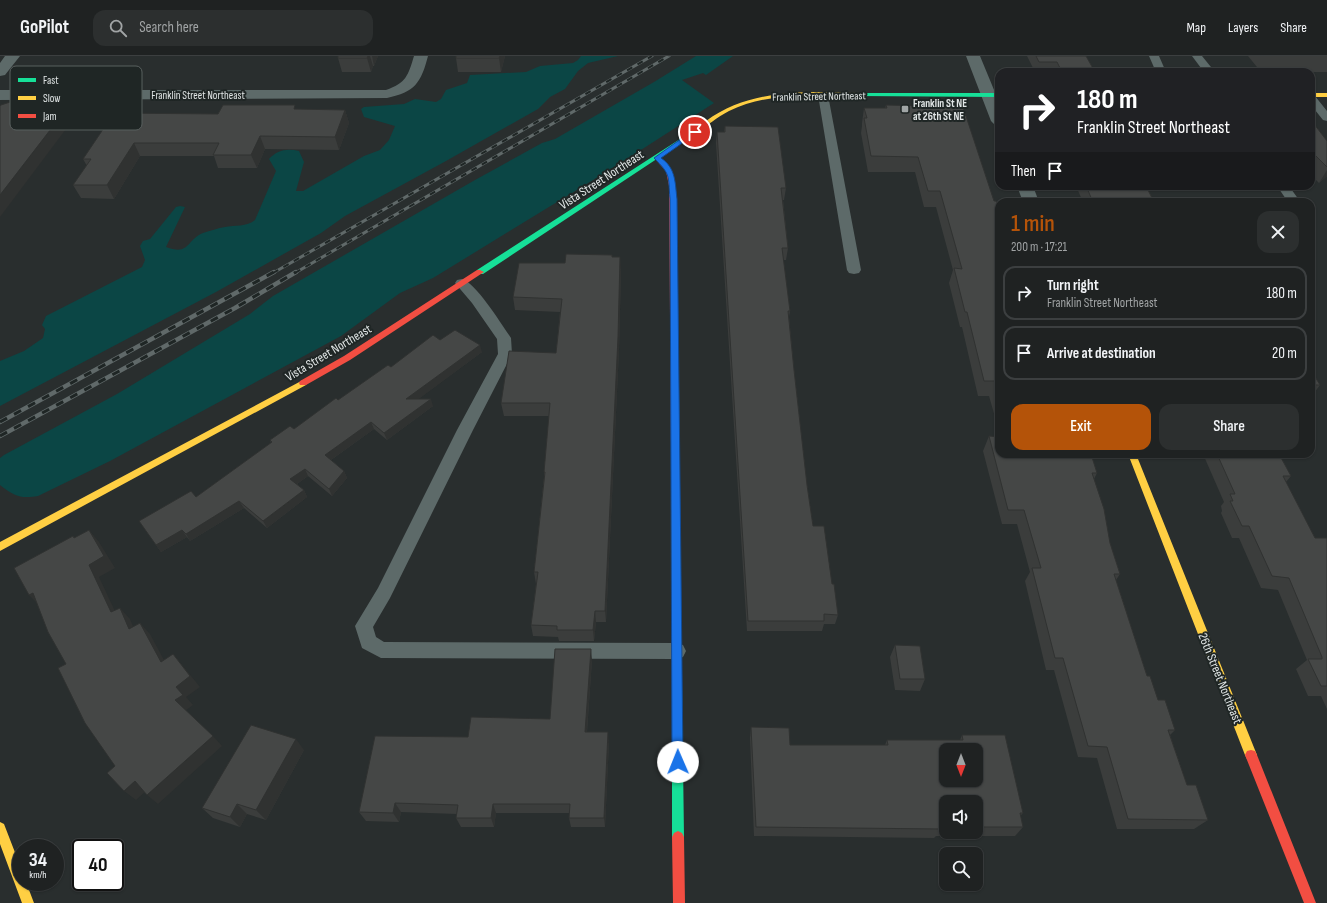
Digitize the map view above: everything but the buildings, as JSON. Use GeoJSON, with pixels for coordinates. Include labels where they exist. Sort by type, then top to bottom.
{"type":"FeatureCollection","features":[{"type":"Feature","properties":{"kind":"street"},"geometry":{"type":"LineString","coordinates":[[0,72],[14,56]]}},
{"type":"Feature","properties":{"kind":"street","name":"Franklin Street Northeast"},"geometry":{"type":"LineString","coordinates":[[142,95],[378,95],[395,92],[409,86],[412,82],[421,56]]}},
{"type":"Feature","properties":{"kind":"street"},"geometry":{"type":"LineString","coordinates":[[973,56],[994,95]]}},
{"type":"Feature","properties":{"kind":"street","name":"Franklin Street Northeast"},"geometry":{"type":"LineString","coordinates":[[657,158],[732,107],[764,97],[791,95],[994,95]]}},
{"type":"Feature","properties":{"kind":"street"},"geometry":{"type":"LineString","coordinates":[[1315,95],[1327,95]]}},
{"type":"Feature","properties":{"kind":"street"},"geometry":{"type":"LineString","coordinates":[[657,158],[663,162],[671,173],[673,199],[678,903]]}},
{"type":"Feature","properties":{"kind":"street","name":"Vista Street Northeast"},"geometry":{"type":"LineString","coordinates":[[0,548],[320,374],[657,158]]}},
{"type":"Feature","properties":{"kind":"street","name":"26th Street Northeast"},"geometry":{"type":"LineString","coordinates":[[1134,458],[1310,903]]}},
{"type":"Feature","properties":{"kind":"street"},"geometry":{"type":"LineString","coordinates":[[0,828],[28,903]]}},
{"type":"Feature","properties":{"kind":"lane"},"geometry":{"type":"LineString","coordinates":[[1154,56],[1159,68]]}},
{"type":"Feature","properties":{"kind":"lane"},"geometry":{"type":"LineString","coordinates":[[1197,56],[1207,68]]}},
{"type":"Feature","properties":{"kind":"lane"},"geometry":{"type":"LineString","coordinates":[[823,95],[854,270]]}},
{"type":"Feature","properties":{"kind":"lane"},"geometry":{"type":"LineString","coordinates":[[1315,103],[1327,118]]}},
{"type":"Feature","properties":{"kind":"lane"},"geometry":{"type":"LineString","coordinates":[[462,283],[477,300],[504,338],[505,354],[465,430],[384,593],[364,626],[368,642],[381,650],[676,651]]}},
{"type":"Feature","properties":{"kind":"shaded area"},"geometry":{"type":"Polygon","coordinates":[[[581,56],[618,56],[588,63],[578,71],[565,89],[550,97],[538,109],[345,216],[321,233],[216,292],[0,406],[0,361],[24,351],[43,338],[45,329],[42,325],[46,316],[142,267],[145,260],[140,246],[143,241],[150,239],[176,207],[185,207],[166,247],[180,250],[203,233],[222,227],[244,225],[255,220],[276,171],[269,159],[279,152],[286,150],[299,151],[304,162],[296,191],[303,191],[364,156],[380,150],[389,140],[395,126],[364,117],[361,109],[364,107],[404,104],[415,99],[436,102],[441,99],[446,90],[467,83],[470,75],[526,72],[540,66],[573,63],[581,56]]]}},
{"type":"Feature","properties":{"kind":"shaded area"},"geometry":{"type":"Polygon","coordinates":[[[696,56],[733,56],[706,75],[703,73],[682,80],[714,103],[616,166],[433,278],[400,293],[341,336],[110,461],[38,496],[18,496],[9,492],[0,485],[0,458],[4,455],[117,394],[250,314],[273,296],[475,180],[542,143],[555,139],[696,56]]]}},
{"type":"Feature","properties":{"kind":"railway"},"geometry":{"type":"LineString","coordinates":[[273,273],[652,56]]}},
{"type":"Feature","properties":{"kind":"railway"},"geometry":{"type":"LineString","coordinates":[[295,273],[669,56]]}},
{"type":"Feature","properties":{"kind":"railway"},"geometry":{"type":"LineString","coordinates":[[0,422],[274,272]]}},
{"type":"Feature","properties":{"kind":"railway"},"geometry":{"type":"LineString","coordinates":[[0,436],[235,308],[296,272]]}},
{"type":"Feature","properties":{"kind":"traffic: fast"},"geometry":{"type":"LineString","coordinates":[[860,95],[995,95]]}},
{"type":"Feature","properties":{"kind":"traffic: fast"},"geometry":{"type":"LineString","coordinates":[[480,272],[694,132]]}},
{"type":"Feature","properties":{"kind":"traffic: fast"},"geometry":{"type":"LineString","coordinates":[[677,687],[678,837]]}},
{"type":"Feature","properties":{"kind":"traffic: slow"},"geometry":{"type":"LineString","coordinates":[[694,132],[728,109],[763,98],[812,94],[860,95]]}},
{"type":"Feature","properties":{"kind":"traffic: slow"},"geometry":{"type":"LineString","coordinates":[[1315,95],[1327,95]]}},
{"type":"Feature","properties":{"kind":"traffic: slow"},"geometry":{"type":"LineString","coordinates":[[0,547],[303,383]]}},
{"type":"Feature","properties":{"kind":"traffic: slow"},"geometry":{"type":"LineString","coordinates":[[675,446],[677,687]]}},
{"type":"Feature","properties":{"kind":"traffic: slow"},"geometry":{"type":"LineString","coordinates":[[1134,458],[1251,755]]}},
{"type":"Feature","properties":{"kind":"traffic: slow"},"geometry":{"type":"LineString","coordinates":[[0,828],[28,903]]}},
{"type":"Feature","properties":{"kind":"traffic: jam"},"geometry":{"type":"LineString","coordinates":[[657,158],[669,171],[672,186],[675,446]]}},
{"type":"Feature","properties":{"kind":"traffic: jam"},"geometry":{"type":"LineString","coordinates":[[303,383],[347,358],[480,272]]}},
{"type":"Feature","properties":{"kind":"traffic: jam"},"geometry":{"type":"LineString","coordinates":[[1251,755],[1310,903]]}},
{"type":"Feature","properties":{"kind":"traffic: jam"},"geometry":{"type":"LineString","coordinates":[[678,837],[679,903]]}},
{"type":"Feature","properties":{"kind":"place","name":"Franklin St NE at 26th St NE"},"geometry":{"type":"Point","coordinates":[905,109]}},
{"type":"Feature","properties":{"kind":"route"},"geometry":{"type":"LineString","coordinates":[[678,762],[673,199],[671,173],[663,162],[657,158],[695,132]]}}]}
